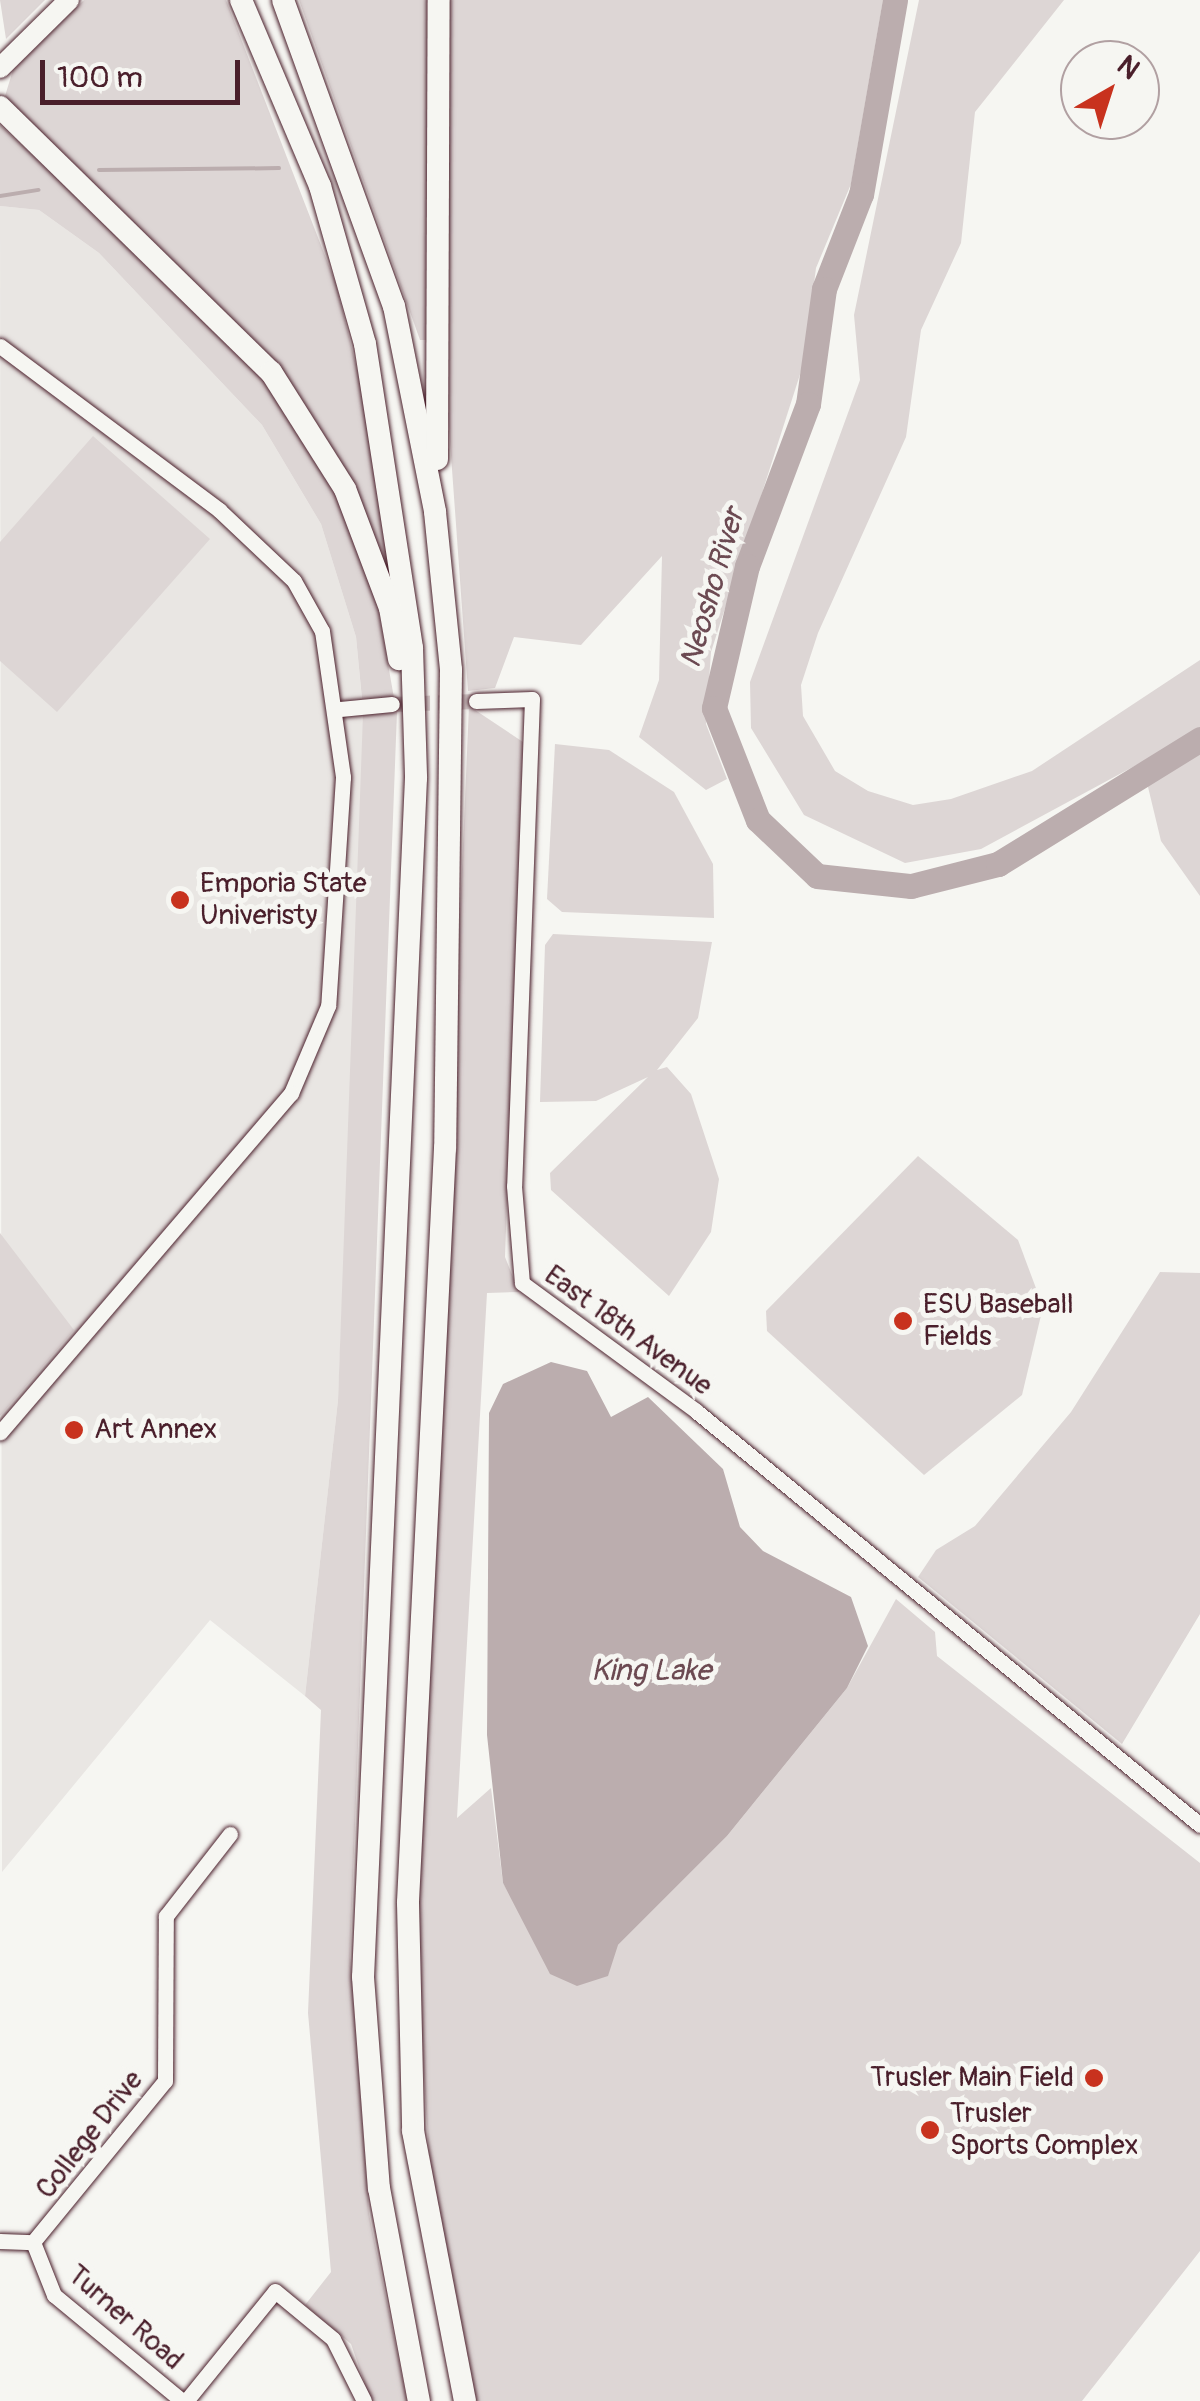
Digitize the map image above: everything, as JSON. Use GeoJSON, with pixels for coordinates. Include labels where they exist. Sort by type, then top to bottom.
{"type":"FeatureCollection","features":[{"type":"Feature","properties":{"kind":"highway"},"geometry":{"type":"LineString","coordinates":[[241,0],[320,186],[365,344],[404,554],[414,748],[363,1977],[379,2188],[419,2401]]}},
{"type":"Feature","properties":{"kind":"highway"},"geometry":{"type":"LineString","coordinates":[[283,0],[377,242],[435,512]]}},
{"type":"Feature","properties":{"kind":"highway"},"geometry":{"type":"LineString","coordinates":[[439,0],[435,512],[451,670],[445,1148],[409,2042],[429,2246],[465,2401]]}},
{"type":"Feature","properties":{"kind":"highway"},"geometry":{"type":"LineString","coordinates":[[0,107],[224,320],[319,443],[390,608],[414,748]]}},
{"type":"Feature","properties":{"kind":"main road"},"geometry":{"type":"LineString","coordinates":[[0,68],[69,0]]}},
{"type":"Feature","properties":{"kind":"street"},"geometry":{"type":"LineString","coordinates":[[0,346],[262,545],[312,606],[340,708],[342,843],[328,1006],[291,1094],[0,1432]]}},
{"type":"Feature","properties":{"kind":"street","name":"East 18th Avenue"},"geometry":{"type":"LineString","coordinates":[[476,701],[532,699],[514,1186],[522,1283],[696,1411],[1200,1825]]}},
{"type":"Feature","properties":{"kind":"street"},"geometry":{"type":"LineString","coordinates":[[340,708],[392,704]]}},
{"type":"Feature","properties":{"kind":"street","name":"College Drive"},"geometry":{"type":"LineString","coordinates":[[33,2242],[164,2080],[163,1926],[230,1834]]}},
{"type":"Feature","properties":{"kind":"street"},"geometry":{"type":"LineString","coordinates":[[0,2241],[33,2242]]}},
{"type":"Feature","properties":{"kind":"street","name":"Turner Road"},"geometry":{"type":"LineString","coordinates":[[33,2242],[54,2295],[184,2401]]}},
{"type":"Feature","properties":{"kind":"street"},"geometry":{"type":"LineString","coordinates":[[184,2401],[276,2291],[333,2339],[364,2401]]}},
{"type":"Feature","properties":{"kind":"shaded area"},"geometry":{"type":"Polygon","coordinates":[[[0,0],[45,0],[6,39],[0,0]]]}},
{"type":"Feature","properties":{"kind":"shaded area"},"geometry":{"type":"Polygon","coordinates":[[[84,0],[226,0],[336,284],[369,418],[393,587],[322,435],[5,96],[13,70],[84,0]]]}},
{"type":"Feature","properties":{"kind":"shaded area"},"geometry":{"type":"Polygon","coordinates":[[[299,0],[433,0],[429,340],[420,340],[299,0]]]}},
{"type":"Feature","properties":{"kind":"shaded area"},"geometry":{"type":"Polygon","coordinates":[[[450,0],[883,0],[851,184],[816,268],[804,362],[711,652],[706,724],[727,779],[706,790],[639,737],[659,680],[662,556],[581,645],[514,637],[495,688],[468,691],[446,386],[450,0]]]}},
{"type":"Feature","properties":{"kind":"shaded area"},"geometry":{"type":"Polygon","coordinates":[[[919,0],[1064,0],[975,112],[961,243],[921,330],[906,437],[818,633],[801,685],[803,716],[835,771],[868,791],[913,805],[951,799],[1032,771],[1200,660],[1200,896],[1161,841],[1142,762],[981,849],[905,863],[804,815],[751,728],[750,682],[860,380],[854,315],[919,0]]]}},
{"type":"Feature","properties":{"kind":"shaded area"},"geometry":{"type":"Polygon","coordinates":[[[0,125],[223,331],[284,404],[341,501],[376,596],[394,698],[362,699],[356,637],[321,524],[262,425],[99,253],[39,210],[0,206],[0,125]]]}},
{"type":"Feature","properties":{"kind":"shaded area","name":"Emporia State Univeristy"},"geometry":{"type":"Polygon","coordinates":[[[0,206],[39,210],[99,253],[262,425],[321,524],[356,637],[366,742],[338,1400],[305,1696],[210,1620],[2,1872],[0,206]]]}},
{"type":"Feature","properties":{"kind":"shaded area"},"geometry":{"type":"Polygon","coordinates":[[[93,436],[210,539],[57,712],[0,661],[0,542],[93,436]]]}},
{"type":"Feature","properties":{"kind":"shaded area","name":"Trusler Sports Complex"},"geometry":{"type":"Polygon","coordinates":[[[469,706],[523,742],[505,1257],[519,1292],[487,1293],[457,1818],[491,1788],[503,1883],[525,1919],[618,1945],[727,1836],[847,1688],[896,1599],[935,1632],[937,1656],[1200,1863],[1200,2251],[1082,2401],[475,2401],[431,2190],[416,1942],[469,706]]]}},
{"type":"Feature","properties":{"kind":"shaded area"},"geometry":{"type":"Polygon","coordinates":[[[397,712],[350,1957],[369,2214],[407,2401],[371,2401],[351,2344],[305,2305],[331,2272],[308,2013],[321,1710],[305,1696],[338,1400],[363,714],[397,712]]]}},
{"type":"Feature","properties":{"kind":"shaded area"},"geometry":{"type":"Polygon","coordinates":[[[555,744],[609,750],[674,792],[713,864],[714,918],[562,912],[547,899],[555,744]]]}},
{"type":"Feature","properties":{"kind":"shaded area"},"geometry":{"type":"Polygon","coordinates":[[[553,934],[712,942],[698,1018],[657,1070],[667,1067],[691,1094],[719,1179],[711,1232],[669,1296],[551,1190],[550,1173],[648,1077],[596,1101],[540,1102],[545,945],[553,934]]]}},
{"type":"Feature","properties":{"kind":"shaded area","name":"ESU Baseball Fields"},"geometry":{"type":"Polygon","coordinates":[[[918,1156],[1018,1240],[1043,1307],[1022,1395],[924,1475],[767,1331],[766,1311],[918,1156]]]}},
{"type":"Feature","properties":{"kind":"shaded area"},"geometry":{"type":"Polygon","coordinates":[[[0,1233],[74,1330],[0,1416],[0,1233]]]}},
{"type":"Feature","properties":{"kind":"shaded area"},"geometry":{"type":"Polygon","coordinates":[[[1160,1272],[1200,1273],[1200,1614],[1122,1744],[918,1577],[936,1550],[975,1526],[1071,1412],[1160,1272]]]}},
{"type":"Feature","properties":{"kind":"water","name":"King Lake"},"geometry":{"type":"Polygon","coordinates":[[[551,1362],[587,1371],[611,1417],[648,1397],[723,1469],[740,1527],[763,1551],[851,1597],[868,1646],[847,1688],[727,1836],[618,1945],[608,1976],[577,1986],[550,1974],[503,1883],[487,1735],[489,1413],[503,1384],[551,1362]]]}},
{"type":"Feature","properties":{"kind":"waterway","name":"Neosho River"},"geometry":{"type":"LineString","coordinates":[[895,0],[861,194],[824,289],[808,404],[747,566],[714,708],[758,820],[817,876],[911,886],[998,864],[1200,739]]}},
{"type":"Feature","properties":{"kind":"waterway"},"geometry":{"type":"LineString","coordinates":[[99,170],[279,168]]}},
{"type":"Feature","properties":{"kind":"waterway"},"geometry":{"type":"LineString","coordinates":[[0,196],[39,190]]}},
{"type":"Feature","properties":{"kind":"tunnel"},"geometry":{"type":"LineString","coordinates":[[392,704],[476,701]]}},
{"type":"Feature","properties":{"kind":"place","name":"Emporia State Univeristy"},"geometry":{"type":"Point","coordinates":[180,900]}},
{"type":"Feature","properties":{"kind":"place","name":"ESU Baseball Fields"},"geometry":{"type":"Point","coordinates":[903,1321]}},
{"type":"Feature","properties":{"kind":"place","name":"Art Annex"},"geometry":{"type":"Point","coordinates":[74,1430]}},
{"type":"Feature","properties":{"kind":"place","name":"Trusler Main Field"},"geometry":{"type":"Point","coordinates":[1094,2078]}},
{"type":"Feature","properties":{"kind":"place","name":"Trusler Sports Complex"},"geometry":{"type":"Point","coordinates":[930,2130]}}]}
